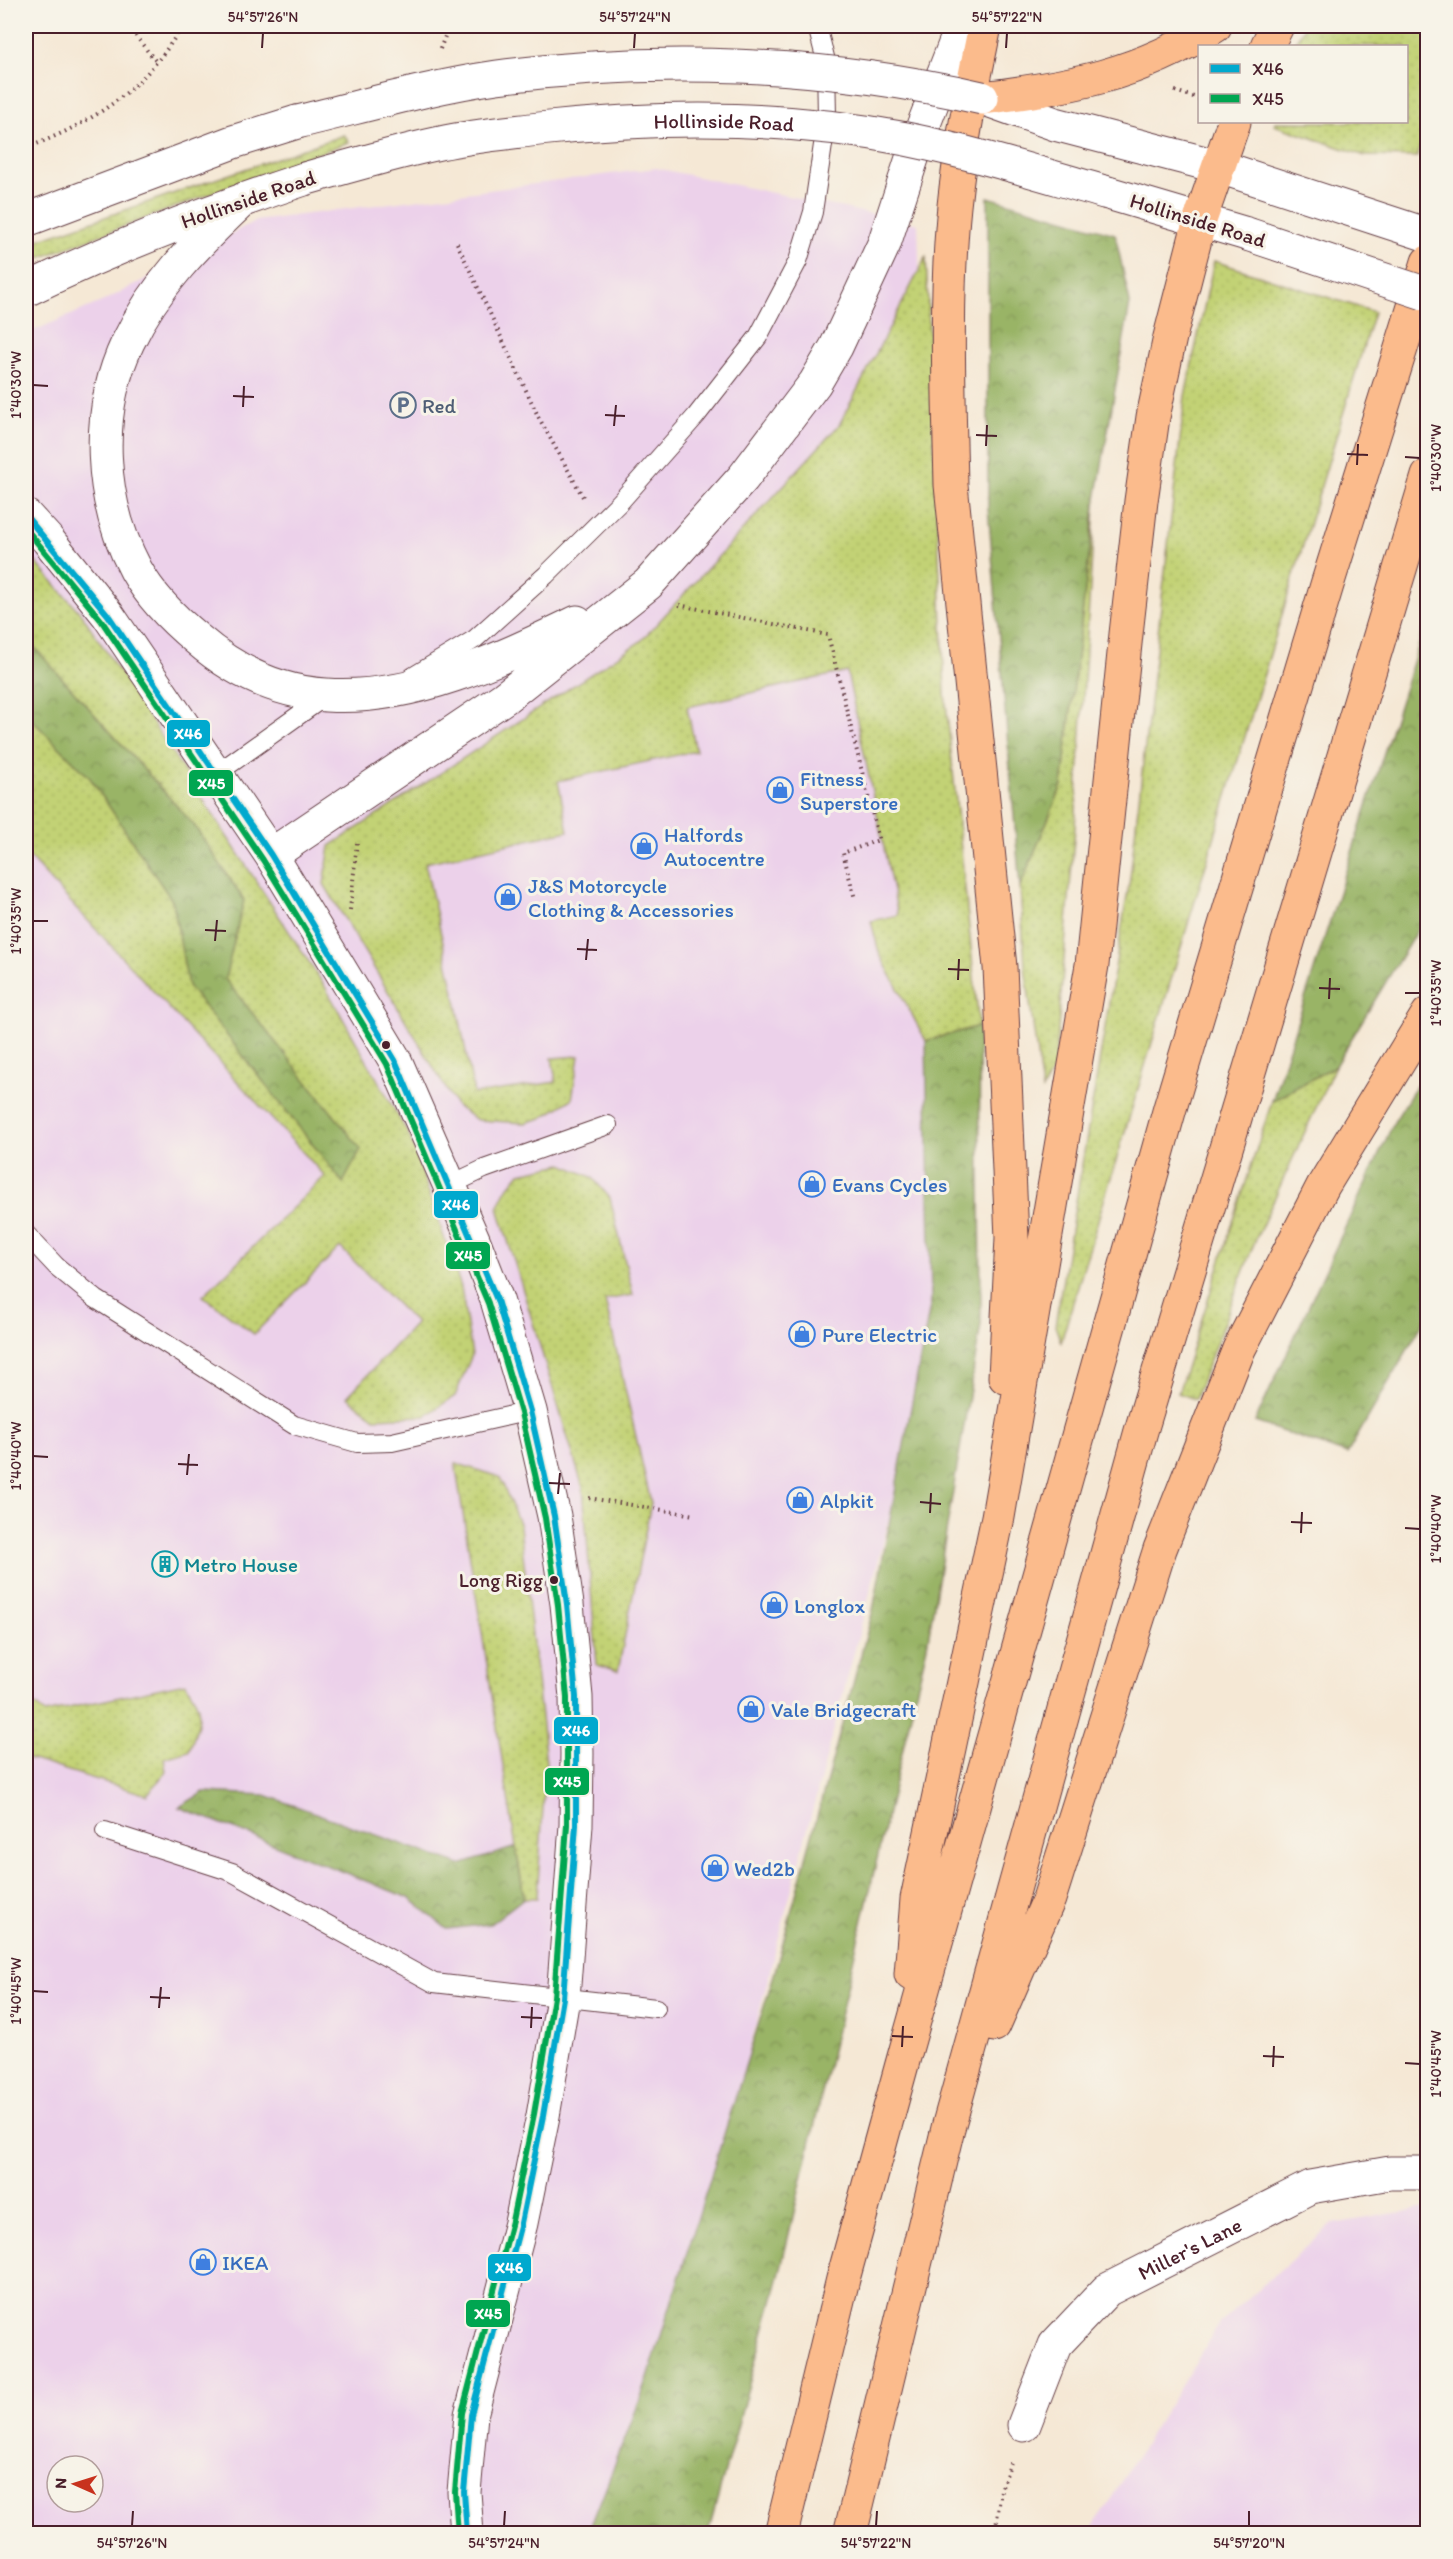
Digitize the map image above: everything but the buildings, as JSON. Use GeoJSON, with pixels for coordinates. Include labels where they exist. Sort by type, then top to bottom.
{"type":"FeatureCollection","features":[{"type":"Feature","properties":{"kind":"highway"},"geometry":{"type":"LineString","coordinates":[[985,26],[954,205],[949,413],[951,485],[983,789],[1001,1002],[1012,1238],[998,1517]]}},
{"type":"Feature","properties":{"kind":"highway"},"geometry":{"type":"LineString","coordinates":[[982,98],[1042,91],[1117,74],[1167,53],[1215,26]]}},
{"type":"Feature","properties":{"kind":"highway"},"geometry":{"type":"LineString","coordinates":[[1268,45],[1277,26]]}},
{"type":"Feature","properties":{"kind":"highway"},"geometry":{"type":"LineString","coordinates":[[904,2057],[918,1899],[998,1517],[1092,965],[1127,623],[1152,428],[1170,337],[1200,220],[1234,123]]}},
{"type":"Feature","properties":{"kind":"highway"},"geometry":{"type":"LineString","coordinates":[[781,2534],[816,2384],[904,2057],[1170,1108],[1327,585],[1428,262]]}},
{"type":"Feature","properties":{"kind":"highway"},"geometry":{"type":"LineString","coordinates":[[850,2534],[948,2128],[1141,1431],[1428,476]]}},
{"type":"Feature","properties":{"kind":"highway"},"geometry":{"type":"LineString","coordinates":[[948,2128],[1049,1899],[1160,1549],[1239,1349],[1323,1186],[1428,1014]]}},
{"type":"Feature","properties":{"kind":"highway"},"geometry":{"type":"LineString","coordinates":[[764,2534],[816,2384]]}},
{"type":"Feature","properties":{"kind":"street"},"geometry":{"type":"LineString","coordinates":[[271,855],[504,698],[648,584],[743,478],[821,374],[836,347],[884,244],[920,134],[962,26]]}},
{"type":"Feature","properties":{"kind":"street"},"geometry":{"type":"LineString","coordinates":[[26,220],[233,142],[297,122],[396,96],[495,78],[538,73],[658,66],[724,66],[846,75],[915,84],[982,98],[1020,113],[1220,167],[1428,235]]}},
{"type":"Feature","properties":{"kind":"street","name":"Hollinside Road"},"geometry":{"type":"LineString","coordinates":[[26,290],[110,250],[244,199],[304,179],[442,142],[487,135],[617,122],[725,121],[787,123],[905,139],[1036,172],[1200,220],[1428,294]]}},
{"type":"Feature","properties":{"kind":"street"},"geometry":{"type":"LineString","coordinates":[[244,199],[196,244],[151,299],[127,343],[112,387],[106,425],[105,461],[112,507],[124,544],[137,572],[160,604],[210,651],[246,674],[291,689],[327,695],[385,693],[456,675],[526,647],[632,596]]}},
{"type":"Feature","properties":{"kind":"street"},"geometry":{"type":"LineString","coordinates":[[26,516],[56,549],[108,615],[271,855],[395,1060],[497,1300],[530,1411],[548,1492],[567,1604],[576,1708],[576,1825],[563,1998],[543,2116],[521,2223],[471,2415],[464,2492],[467,2534]]}},
{"type":"Feature","properties":{"kind":"street","name":"Miller's Lane"},"geometry":{"type":"LineString","coordinates":[[1024,2425],[1055,2345],[1107,2290],[1310,2187],[1390,2173],[1428,2173]]}},
{"type":"Feature","properties":{"kind":"lane"},"geometry":{"type":"LineString","coordinates":[[385,693],[475,639],[546,575],[628,494],[696,416],[758,337],[798,261],[813,212],[827,118],[826,61],[818,26]]}},
{"type":"Feature","properties":{"kind":"lane"},"geometry":{"type":"LineString","coordinates":[[216,774],[327,695]]}},
{"type":"Feature","properties":{"kind":"lane"},"geometry":{"type":"LineString","coordinates":[[450,1185],[484,1169],[608,1125]]}},
{"type":"Feature","properties":{"kind":"lane"},"geometry":{"type":"LineString","coordinates":[[26,1234],[56,1266],[96,1299],[294,1425],[357,1443],[392,1443],[530,1411]]}},
{"type":"Feature","properties":{"kind":"lane"},"geometry":{"type":"LineString","coordinates":[[105,1831],[232,1872],[434,1983],[656,2008]]}},
{"type":"Feature","properties":{"kind":"path"},"geometry":{"type":"LineString","coordinates":[[128,26],[157,63]]}},
{"type":"Feature","properties":{"kind":"path"},"geometry":{"type":"LineString","coordinates":[[26,148],[81,125],[132,90],[157,63],[182,26]]}},
{"type":"Feature","properties":{"kind":"path"},"geometry":{"type":"LineString","coordinates":[[439,52],[449,26]]}},
{"type":"Feature","properties":{"kind":"path"},"geometry":{"type":"LineString","coordinates":[[669,603],[828,635],[879,840],[843,853],[855,899]]}},
{"type":"Feature","properties":{"kind":"path"},"geometry":{"type":"LineString","coordinates":[[548,1492],[694,1515]]}},
{"type":"Feature","properties":{"kind":"path"},"geometry":{"type":"LineString","coordinates":[[995,2534],[1001,2490],[1024,2425]]}},
{"type":"Feature","properties":{"kind":"shaded area"},"geometry":{"type":"Polygon","coordinates":[[[656,168],[918,224],[949,1292],[622,2533],[26,2534],[26,334],[106,300],[255,221],[656,168]]]}},
{"type":"Feature","properties":{"kind":"shaded area"},"geometry":{"type":"Polygon","coordinates":[[[1427,2208],[1427,2533],[1089,2533],[1220,2323],[1332,2224],[1427,2208]]]}},
{"type":"Feature","properties":{"kind":"green space"},"geometry":{"type":"Polygon","coordinates":[[[1305,26],[1427,26],[1427,127],[1417,157],[1365,156],[1274,125],[1275,123],[1408,123],[1408,45],[1294,45],[1305,26]]]}},
{"type":"Feature","properties":{"kind":"green space"},"geometry":{"type":"Polygon","coordinates":[[[344,135],[349,142],[26,263],[26,244],[344,135]]]}},
{"type":"Feature","properties":{"kind":"green space"},"geometry":{"type":"Polygon","coordinates":[[[988,197],[1115,234],[1130,303],[1095,505],[1062,785],[1020,887],[988,508],[988,197]]]}},
{"type":"Feature","properties":{"kind":"green space"},"geometry":{"type":"Polygon","coordinates":[[[926,257],[945,693],[979,1026],[926,1041],[879,953],[871,921],[898,915],[847,672],[687,707],[696,751],[558,781],[568,831],[425,863],[457,1005],[474,1094],[556,1082],[552,1058],[579,1056],[572,1099],[542,1118],[525,1123],[477,1120],[457,1107],[324,884],[330,846],[641,641],[839,425],[926,257]]]}},
{"type":"Feature","properties":{"kind":"green space"},"geometry":{"type":"Polygon","coordinates":[[[1214,261],[1374,312],[1061,1342],[1055,1326],[1130,878],[1185,396],[1214,261]]]}},
{"type":"Feature","properties":{"kind":"green space"},"geometry":{"type":"Polygon","coordinates":[[[1095,505],[1075,827],[1055,1066],[1042,1090],[1025,967],[1020,887],[1062,785],[1095,505]]]}},
{"type":"Feature","properties":{"kind":"green space"},"geometry":{"type":"Polygon","coordinates":[[[26,551],[83,616],[324,985],[410,1137],[461,1287],[472,1355],[455,1396],[425,1416],[375,1418],[347,1397],[416,1323],[340,1247],[254,1334],[203,1296],[325,1176],[26,854],[26,551]]]}},
{"type":"Feature","properties":{"kind":"green space"},"geometry":{"type":"Polygon","coordinates":[[[1427,619],[1427,914],[1335,1066],[1272,1101],[1427,619]]]}},
{"type":"Feature","properties":{"kind":"green space"},"geometry":{"type":"Polygon","coordinates":[[[26,638],[194,825],[244,900],[225,979],[361,1149],[343,1183],[188,986],[173,902],[90,778],[26,714],[26,638]]]}},
{"type":"Feature","properties":{"kind":"green space"},"geometry":{"type":"Polygon","coordinates":[[[979,1026],[981,1324],[927,1646],[780,2272],[708,2533],[588,2533],[645,2387],[776,1968],[873,1610],[931,1301],[926,1041],[979,1026]]]}},
{"type":"Feature","properties":{"kind":"green space"},"geometry":{"type":"Polygon","coordinates":[[[1335,1066],[1255,1241],[1195,1399],[1178,1393],[1272,1101],[1335,1066]]]}},
{"type":"Feature","properties":{"kind":"green space"},"geometry":{"type":"Polygon","coordinates":[[[1427,1069],[1427,1316],[1347,1454],[1255,1422],[1394,1122],[1427,1069]]]}},
{"type":"Feature","properties":{"kind":"green space"},"geometry":{"type":"Polygon","coordinates":[[[562,1164],[592,1177],[610,1198],[633,1295],[605,1300],[651,1503],[618,1671],[597,1665],[583,1488],[498,1208],[507,1189],[520,1173],[562,1164]]]}},
{"type":"Feature","properties":{"kind":"green space"},"geometry":{"type":"Polygon","coordinates":[[[455,1463],[500,1477],[520,1526],[546,1762],[537,1898],[524,1898],[455,1463]]]}},
{"type":"Feature","properties":{"kind":"green space"},"geometry":{"type":"Polygon","coordinates":[[[185,1683],[198,1709],[196,1731],[189,1751],[164,1758],[166,1772],[147,1795],[26,1758],[26,1698],[45,1713],[185,1683]]]}},
{"type":"Feature","properties":{"kind":"green space"},"geometry":{"type":"Polygon","coordinates":[[[204,1792],[265,1795],[460,1865],[516,1847],[524,1898],[490,1924],[447,1929],[409,1898],[179,1807],[204,1792]]]}},
{"type":"Feature","properties":{"kind":"transit line","name":"X46"},"geometry":{"type":"LineString","coordinates":[[26,516],[108,615],[271,855],[395,1060],[497,1300],[530,1411],[554,1516],[567,1604],[576,1697],[576,1825],[563,1998],[543,2116],[521,2223],[471,2415],[464,2492],[467,2534]]}},
{"type":"Feature","properties":{"kind":"transit line","name":"X45"},"geometry":{"type":"LineString","coordinates":[[26,529],[101,620],[263,860],[387,1064],[488,1303],[521,1413],[545,1518],[558,1605],[567,1698],[567,1825],[554,1997],[534,2114],[512,2221],[462,2413],[455,2492],[458,2534]]}},
{"type":"Feature","properties":{"kind":"place","name":"Red"},"geometry":{"type":"Point","coordinates":[403,405]}},
{"type":"Feature","properties":{"kind":"place","name":"Fitness Superstore"},"geometry":{"type":"Point","coordinates":[780,790]}},
{"type":"Feature","properties":{"kind":"place","name":"Halfords Autocentre"},"geometry":{"type":"Point","coordinates":[644,846]}},
{"type":"Feature","properties":{"kind":"place","name":"J&S Motorcycle Clothing & Accessories"},"geometry":{"type":"Point","coordinates":[508,897]}},
{"type":"Feature","properties":{"kind":"place","name":"Evans Cycles"},"geometry":{"type":"Point","coordinates":[812,1184]}},
{"type":"Feature","properties":{"kind":"place","name":"Pure Electric"},"geometry":{"type":"Point","coordinates":[802,1334]}},
{"type":"Feature","properties":{"kind":"place","name":"Alpkit"},"geometry":{"type":"Point","coordinates":[800,1500]}},
{"type":"Feature","properties":{"kind":"place","name":"Metro House"},"geometry":{"type":"Point","coordinates":[165,1564]}},
{"type":"Feature","properties":{"kind":"place","name":"Long Rigg"},"geometry":{"type":"Point","coordinates":[554,1580]}},
{"type":"Feature","properties":{"kind":"place","name":"Longlox"},"geometry":{"type":"Point","coordinates":[774,1605]}},
{"type":"Feature","properties":{"kind":"place","name":"Vale Bridgecraft"},"geometry":{"type":"Point","coordinates":[751,1709]}},
{"type":"Feature","properties":{"kind":"place","name":"Wed2b"},"geometry":{"type":"Point","coordinates":[715,1868]}},
{"type":"Feature","properties":{"kind":"place","name":"IKEA"},"geometry":{"type":"Point","coordinates":[203,2262]}}]}
